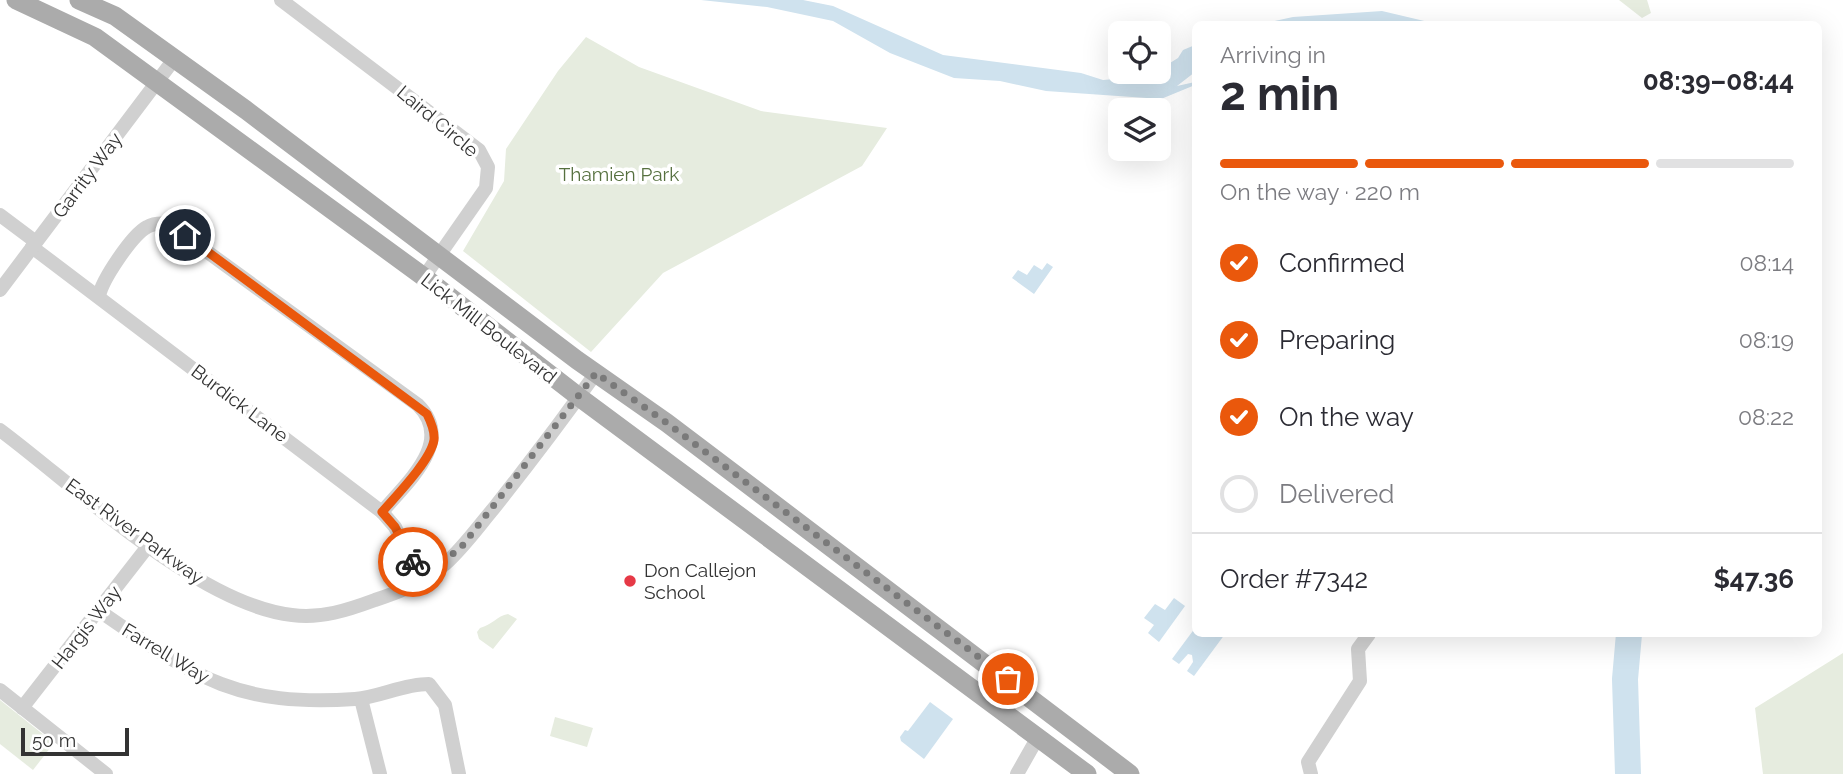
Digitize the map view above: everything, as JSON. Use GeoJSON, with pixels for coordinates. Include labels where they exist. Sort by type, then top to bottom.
{"type":"FeatureCollection","features":[{"type":"Feature","properties":{"kind":"main road","name":"Lick Mill Boulevard"},"geometry":{"type":"LineString","coordinates":[[16,0],[95,37],[424,278],[934,663],[1087,774]]}},
{"type":"Feature","properties":{"kind":"main road","name":"Lick Mill Boulevard"},"geometry":{"type":"LineString","coordinates":[[79,0],[115,16],[175,58],[596,373],[667,423],[1130,774]]}},
{"type":"Feature","properties":{"kind":"street","name":"Laird Circle"},"geometry":{"type":"LineString","coordinates":[[281,0],[479,150],[488,167],[486,188],[424,278]]}},
{"type":"Feature","properties":{"kind":"street","name":"Garrity Way"},"geometry":{"type":"LineString","coordinates":[[0,290],[175,58]]}},
{"type":"Feature","properties":{"kind":"street","name":"Burdick Lane"},"geometry":{"type":"LineString","coordinates":[[0,215],[99,296],[382,512],[395,527],[421,581]]}},
{"type":"Feature","properties":{"kind":"street"},"geometry":{"type":"LineString","coordinates":[[99,296],[103,281],[144,228],[156,223],[169,223],[418,405],[433,425],[434,441],[425,458],[382,512]]}},
{"type":"Feature","properties":{"kind":"street","name":"East River Parkway"},"geometry":{"type":"LineString","coordinates":[[0,430],[149,545],[219,591],[256,607],[293,616],[326,616],[421,581],[463,545],[596,373]]}},
{"type":"Feature","properties":{"kind":"street","name":"Hargis Way"},"geometry":{"type":"LineString","coordinates":[[22,708],[149,545]]}},
{"type":"Feature","properties":{"kind":"street","name":"Farrell Way"},"geometry":{"type":"LineString","coordinates":[[98,610],[160,653],[221,686],[285,700],[360,699],[416,684],[429,684],[445,705],[459,774]]}},
{"type":"Feature","properties":{"kind":"street"},"geometry":{"type":"LineString","coordinates":[[1311,774],[1308,762],[1360,681],[1358,649],[1367,637]]}},
{"type":"Feature","properties":{"kind":"street"},"geometry":{"type":"LineString","coordinates":[[0,690],[106,774]]}},
{"type":"Feature","properties":{"kind":"street"},"geometry":{"type":"LineString","coordinates":[[360,699],[380,774]]}},
{"type":"Feature","properties":{"kind":"street"},"geometry":{"type":"LineString","coordinates":[[1017,774],[1038,737]]}},
{"type":"Feature","properties":{"kind":"green space"},"geometry":{"type":"Polygon","coordinates":[[[1619,0],[1647,0],[1651,13],[1642,18],[1619,0]]]}},
{"type":"Feature","properties":{"kind":"green space","name":"Thamien Park"},"geometry":{"type":"Polygon","coordinates":[[[586,37],[639,67],[761,111],[887,128],[862,166],[663,273],[591,352],[463,251],[504,181],[506,149],[558,71],[586,37]]]}},
{"type":"Feature","properties":{"kind":"green space"},"geometry":{"type":"Polygon","coordinates":[[[508,614],[517,619],[493,649],[479,639],[477,632],[480,628],[508,614]]]}},
{"type":"Feature","properties":{"kind":"green space"},"geometry":{"type":"Polygon","coordinates":[[[1843,653],[1843,774],[1763,774],[1755,708],[1843,653]]]}},
{"type":"Feature","properties":{"kind":"green space"},"geometry":{"type":"Polygon","coordinates":[[[0,700],[54,743],[33,770],[0,744],[0,700]]]}},
{"type":"Feature","properties":{"kind":"green space"},"geometry":{"type":"Polygon","coordinates":[[[555,717],[593,728],[587,747],[550,736],[555,717]]]}},
{"type":"Feature","properties":{"kind":"water"},"geometry":{"type":"Polygon","coordinates":[[[701,0],[803,0],[833,6],[943,55],[1081,73],[1108,80],[1108,84],[1171,84],[1171,62],[1183,50],[1192,46],[1192,74],[1177,86],[1192,83],[1192,86],[1163,98],[1147,98],[1046,91],[1000,81],[954,78],[890,53],[833,21],[767,7],[701,0]]]}},
{"type":"Feature","properties":{"kind":"water"},"geometry":{"type":"Polygon","coordinates":[[[1382,11],[1424,21],[1275,21],[1293,17],[1382,11]]]}},
{"type":"Feature","properties":{"kind":"water"},"geometry":{"type":"Polygon","coordinates":[[[1047,263],[1053,267],[1034,294],[1012,278],[1018,270],[1027,275],[1034,265],[1042,270],[1047,263]]]}},
{"type":"Feature","properties":{"kind":"water"},"geometry":{"type":"Polygon","coordinates":[[[1174,598],[1185,606],[1159,642],[1148,633],[1154,625],[1144,618],[1155,604],[1165,610],[1174,598]]]}},
{"type":"Feature","properties":{"kind":"water"},"geometry":{"type":"Polygon","coordinates":[[[1192,632],[1192,637],[1223,637],[1194,676],[1187,671],[1193,662],[1192,655],[1188,654],[1179,664],[1172,659],[1192,632]]]}},
{"type":"Feature","properties":{"kind":"water"},"geometry":{"type":"Polygon","coordinates":[[[1621,637],[1639,637],[1640,644],[1630,666],[1621,661],[1621,637]]]}},
{"type":"Feature","properties":{"kind":"water"},"geometry":{"type":"Polygon","coordinates":[[[930,702],[953,719],[924,759],[901,741],[900,737],[905,730],[908,731],[930,702]]]}},
{"type":"Feature","properties":{"kind":"waterway"},"geometry":{"type":"LineString","coordinates":[[1628,774],[1625,679],[1629,637]]}},
{"type":"Feature","properties":{"kind":"way so far"},"geometry":{"type":"LineString","coordinates":[[413,562],[421,581],[445,564],[513,484],[596,373],[667,423],[1008,679]]}},
{"type":"Feature","properties":{"kind":"place","name":"Don Callejon School"},"geometry":{"type":"Point","coordinates":[630,581]}},
{"type":"Feature","properties":{"kind":"route"},"geometry":{"type":"LineString","coordinates":[[185,235],[427,414],[433,425],[434,441],[425,458],[382,512],[395,527],[413,562]]}}]}
